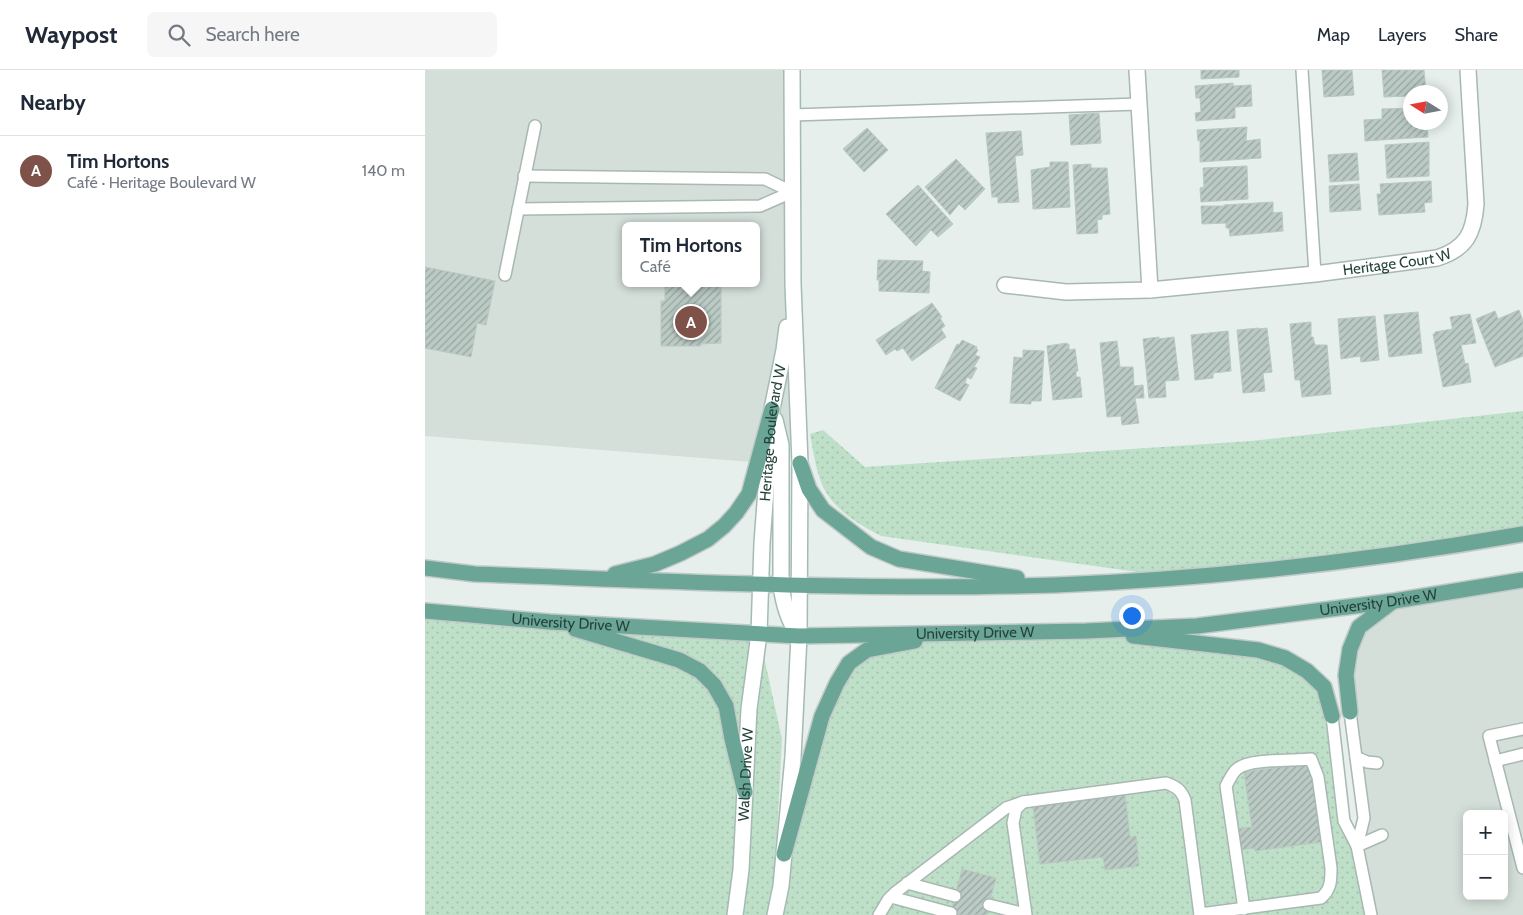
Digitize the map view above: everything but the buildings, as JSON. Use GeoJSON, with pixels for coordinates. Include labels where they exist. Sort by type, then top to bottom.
{"type":"FeatureCollection","features":[{"type":"Feature","properties":{"kind":"main road"},"geometry":{"type":"LineString","coordinates":[[597,578],[655,564],[708,539],[724,526],[749,494],[772,409]]}},
{"type":"Feature","properties":{"kind":"main road"},"geometry":{"type":"LineString","coordinates":[[800,463],[809,489],[823,510],[871,548],[899,559],[1056,585]]}},
{"type":"Feature","properties":{"kind":"main road"},"geometry":{"type":"LineString","coordinates":[[425,568],[475,574],[781,586],[1056,585],[1181,578],[1319,565],[1446,548],[1523,534]]}},
{"type":"Feature","properties":{"kind":"main road","name":"University Drive W"},"geometry":{"type":"LineString","coordinates":[[425,611],[550,622],[799,636],[1086,631],[1197,626],[1394,601],[1523,580]]}},
{"type":"Feature","properties":{"kind":"main road"},"geometry":{"type":"LineString","coordinates":[[1350,712],[1346,675],[1350,649],[1359,627],[1394,601]]}},
{"type":"Feature","properties":{"kind":"main road"},"geometry":{"type":"LineString","coordinates":[[550,622],[679,660],[700,671],[714,685],[726,706],[745,792]]}},
{"type":"Feature","properties":{"kind":"main road"},"geometry":{"type":"LineString","coordinates":[[1086,631],[1258,650],[1285,658],[1307,671],[1324,687],[1332,716]]}},
{"type":"Feature","properties":{"kind":"main road"},"geometry":{"type":"LineString","coordinates":[[784,854],[822,716],[849,662],[867,650],[963,633]]}},
{"type":"Feature","properties":{"kind":"street","name":"Heritage Boulevard W"},"geometry":{"type":"LineString","coordinates":[[792,70],[791,192],[800,463],[799,636]]}},
{"type":"Feature","properties":{"kind":"street"},"geometry":{"type":"LineString","coordinates":[[1137,70],[1150,290]]}},
{"type":"Feature","properties":{"kind":"street","name":"Heritage Court W"},"geometry":{"type":"LineString","coordinates":[[1005,285],[1065,292],[1150,290],[1315,274],[1437,258],[1450,254],[1468,239],[1473,228],[1476,204],[1468,70]]}},
{"type":"Feature","properties":{"kind":"street","name":"Heritage Boulevard W"},"geometry":{"type":"LineString","coordinates":[[759,634],[759,585],[772,409],[785,350],[793,284]]}},
{"type":"Feature","properties":{"kind":"street"},"geometry":{"type":"LineString","coordinates":[[772,409],[781,445],[781,586],[784,606],[790,623],[799,636],[793,757],[781,886],[775,915]]}},
{"type":"Feature","properties":{"kind":"street","name":"Walsh Drive W"},"geometry":{"type":"LineString","coordinates":[[735,915],[741,870],[749,709],[759,634]]}},
{"type":"Feature","properties":{"kind":"lane"},"geometry":{"type":"LineString","coordinates":[[1302,70],[1315,274]]}},
{"type":"Feature","properties":{"kind":"lane"},"geometry":{"type":"LineString","coordinates":[[792,115],[1139,104]]}},
{"type":"Feature","properties":{"kind":"lane"},"geometry":{"type":"LineString","coordinates":[[505,275],[535,126]]}},
{"type":"Feature","properties":{"kind":"lane"},"geometry":{"type":"LineString","coordinates":[[524,176],[765,179],[791,192]]}},
{"type":"Feature","properties":{"kind":"lane"},"geometry":{"type":"LineString","coordinates":[[518,209],[760,206],[791,192]]}},
{"type":"Feature","properties":{"kind":"lane"},"geometry":{"type":"LineString","coordinates":[[1350,712],[1364,818],[1357,846]]}},
{"type":"Feature","properties":{"kind":"lane"},"geometry":{"type":"LineString","coordinates":[[1332,716],[1343,821],[1357,846],[1371,915]]}},
{"type":"Feature","properties":{"kind":"lane"},"geometry":{"type":"LineString","coordinates":[[1523,729],[1489,736],[1523,868]]}},
{"type":"Feature","properties":{"kind":"lane"},"geometry":{"type":"LineString","coordinates":[[1495,761],[1523,754]]}},
{"type":"Feature","properties":{"kind":"lane"},"geometry":{"type":"LineString","coordinates":[[1356,757],[1377,764]]}},
{"type":"Feature","properties":{"kind":"lane"},"geometry":{"type":"LineString","coordinates":[[882,914],[891,897],[907,883],[1006,808],[1023,802],[1166,783],[1175,786],[1181,791],[1185,800],[1200,914],[1244,909],[1321,898],[1329,891],[1331,868],[1318,776],[1311,759],[1291,759],[1245,765],[1236,770],[1226,786],[1244,909]]}},
{"type":"Feature","properties":{"kind":"lane"},"geometry":{"type":"LineString","coordinates":[[989,905],[1026,914],[1013,823],[1016,809],[1023,802]]}},
{"type":"Feature","properties":{"kind":"lane"},"geometry":{"type":"LineString","coordinates":[[1357,846],[1382,835]]}},
{"type":"Feature","properties":{"kind":"lane"},"geometry":{"type":"LineString","coordinates":[[907,883],[955,896]]}},
{"type":"Feature","properties":{"kind":"lane"},"geometry":{"type":"LineString","coordinates":[[891,897],[951,913]]}},
{"type":"Feature","properties":{"kind":"shaded area"},"geometry":{"type":"Polygon","coordinates":[[[425,70],[792,70],[792,388],[789,465],[425,436],[425,70]]]}},
{"type":"Feature","properties":{"kind":"shaded area"},"geometry":{"type":"Polygon","coordinates":[[[1523,580],[1523,915],[1371,915],[1357,846],[1364,818],[1346,675],[1359,627],[1394,601],[1523,580]]]}},
{"type":"Feature","properties":{"kind":"green space"},"geometry":{"type":"Polygon","coordinates":[[[1523,411],[1523,534],[1180,578],[881,536],[853,520],[830,498],[818,474],[810,434],[823,430],[865,467],[1251,441],[1523,411]]]}},
{"type":"Feature","properties":{"kind":"green space"},"geometry":{"type":"Polygon","coordinates":[[[425,611],[759,634],[782,739],[777,835],[822,716],[867,650],[964,633],[1086,631],[1258,650],[1324,687],[1344,821],[1357,846],[1371,915],[425,915],[425,611]]]}},
{"type":"Feature","properties":{"kind":"place","name":"Tim Hortons"},"geometry":{"type":"Point","coordinates":[691,322]}}]}
